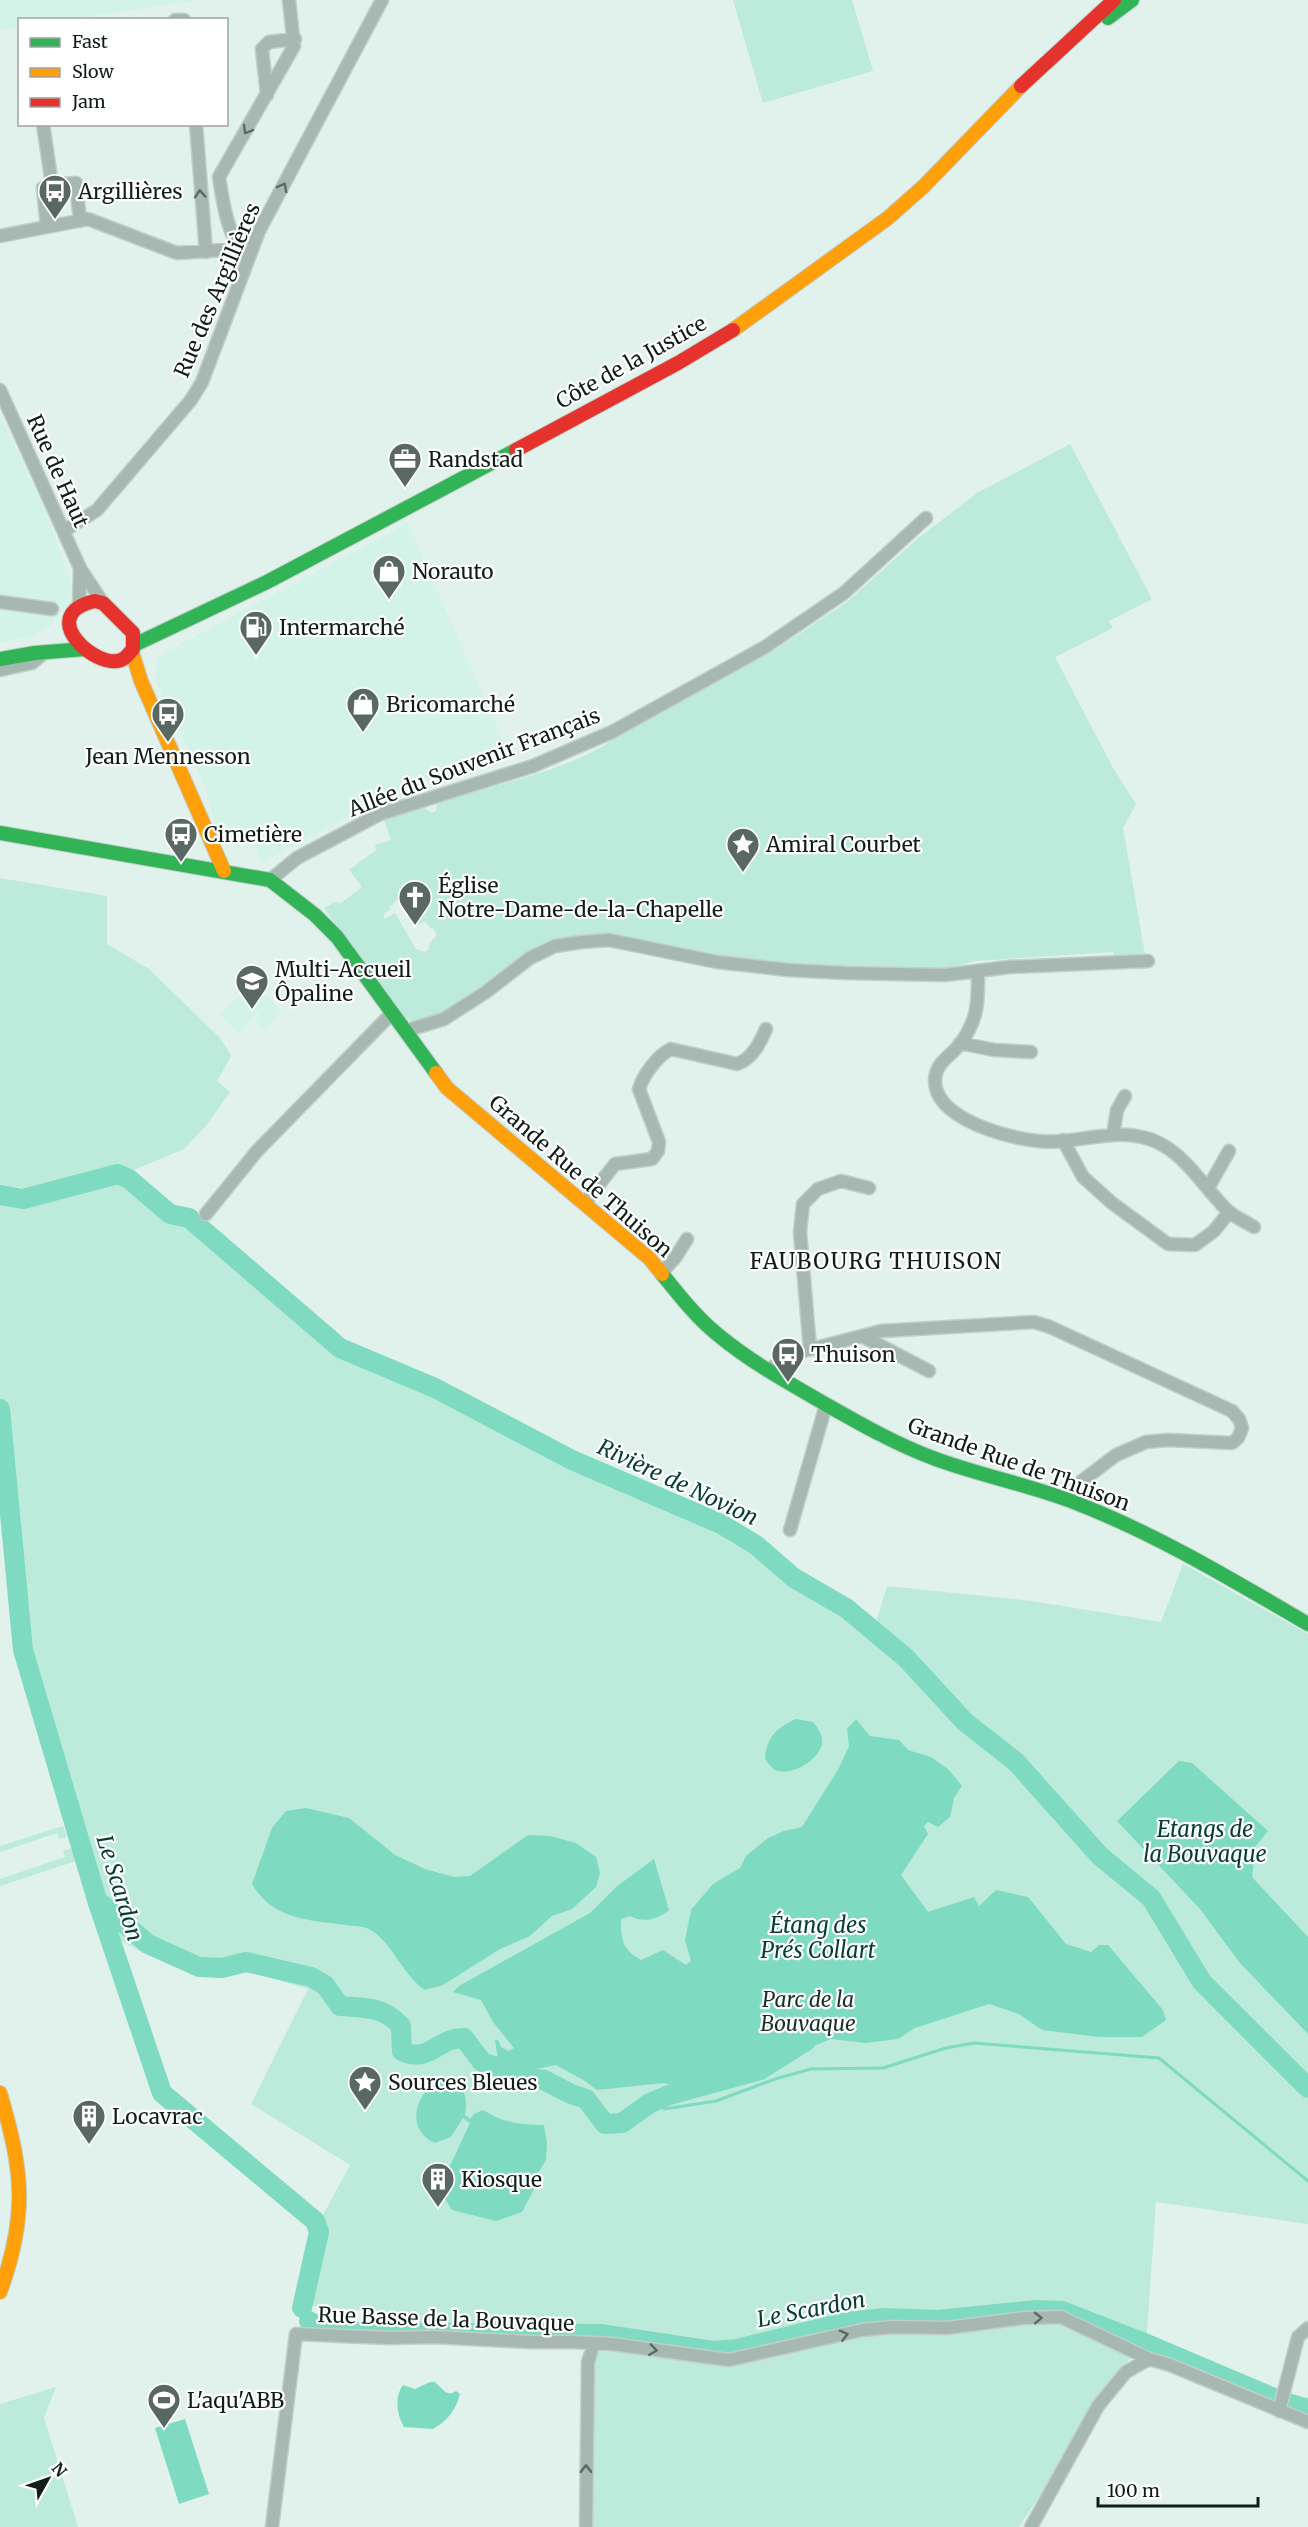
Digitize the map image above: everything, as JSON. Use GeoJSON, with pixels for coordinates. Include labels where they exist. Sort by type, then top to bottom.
{"type":"FeatureCollection","features":[{"type":"Feature","properties":{"kind":"main road","name":"Côte de la Justice"},"geometry":{"type":"LineString","coordinates":[[133,649],[167,628],[226,604],[678,363],[730,332],[888,218],[924,186],[1059,50],[1114,0]]}},
{"type":"Feature","properties":{"kind":"main road","name":"Côte de la Justice"},"geometry":{"type":"LineString","coordinates":[[1059,50],[1132,0]]}},
{"type":"Feature","properties":{"kind":"main road"},"geometry":{"type":"LineString","coordinates":[[40,652],[69,628],[72,614],[79,606],[88,602],[103,603],[129,628],[135,639],[133,649],[141,681],[224,871]]}},
{"type":"Feature","properties":{"kind":"main road"},"geometry":{"type":"LineString","coordinates":[[69,628],[77,643],[85,649],[116,662],[141,681]]}},
{"type":"Feature","properties":{"kind":"main road","name":"Côte de la Justice"},"geometry":{"type":"LineString","coordinates":[[129,628],[167,628]]}},
{"type":"Feature","properties":{"kind":"main road"},"geometry":{"type":"LineString","coordinates":[[6,658],[40,652],[85,649]]}},
{"type":"Feature","properties":{"kind":"main road"},"geometry":{"type":"LineString","coordinates":[[116,662],[124,659],[133,649]]}},
{"type":"Feature","properties":{"kind":"main road","name":"Grande Rue de Thuison"},"geometry":{"type":"LineString","coordinates":[[0,833],[270,880],[315,915],[337,937],[447,1088],[650,1259],[687,1305],[717,1334],[768,1371],[888,1440],[935,1459],[1069,1500],[1125,1523],[1199,1560],[1308,1624]]}},
{"type":"Feature","properties":{"kind":"main road"},"geometry":{"type":"LineString","coordinates":[[0,2093],[19,2160],[22,2199],[16,2246],[0,2292]]}},
{"type":"Feature","properties":{"kind":"main road"},"geometry":{"type":"LineString","coordinates":[[0,2126],[8,2157],[12,2193],[10,2230],[0,2263]]}},
{"type":"Feature","properties":{"kind":"street"},"geometry":{"type":"LineString","coordinates":[[248,259],[238,249],[228,219],[219,177],[294,46],[289,0]]}},
{"type":"Feature","properties":{"kind":"street","name":"Rue des Argillières"},"geometry":{"type":"LineString","coordinates":[[64,531],[97,510],[190,400],[207,369],[259,231],[382,0]]}},
{"type":"Feature","properties":{"kind":"street"},"geometry":{"type":"LineString","coordinates":[[267,96],[262,49],[269,42],[295,39]]}},
{"type":"Feature","properties":{"kind":"street"},"geometry":{"type":"LineString","coordinates":[[43,126],[52,185]]}},
{"type":"Feature","properties":{"kind":"street"},"geometry":{"type":"LineString","coordinates":[[196,126],[206,252]]}},
{"type":"Feature","properties":{"kind":"street"},"geometry":{"type":"LineString","coordinates":[[47,227],[43,188],[52,185],[76,183],[80,220]]}},
{"type":"Feature","properties":{"kind":"street"},"geometry":{"type":"LineString","coordinates":[[0,236],[88,219],[177,253],[238,249]]}},
{"type":"Feature","properties":{"kind":"street","name":"Rue de Haut"},"geometry":{"type":"LineString","coordinates":[[0,390],[80,568],[103,603]]}},
{"type":"Feature","properties":{"kind":"street","name":"Allée du Souvenir Français"},"geometry":{"type":"LineString","coordinates":[[270,880],[297,858],[380,814],[533,766],[622,726],[765,647],[844,593],[926,518]]}},
{"type":"Feature","properties":{"kind":"street","name":"Rue de Haut"},"geometry":{"type":"LineString","coordinates":[[79,606],[80,568]]}},
{"type":"Feature","properties":{"kind":"street"},"geometry":{"type":"LineString","coordinates":[[0,602],[52,609]]}},
{"type":"Feature","properties":{"kind":"street"},"geometry":{"type":"LineString","coordinates":[[0,649],[6,658]]}},
{"type":"Feature","properties":{"kind":"street"},"geometry":{"type":"LineString","coordinates":[[0,670],[32,663],[40,652]]}},
{"type":"Feature","properties":{"kind":"street"},"geometry":{"type":"LineString","coordinates":[[405,1031],[444,1019],[486,992],[530,958],[555,946],[582,942],[609,940],[717,962],[788,970],[945,975],[1009,967],[1148,961]]}},
{"type":"Feature","properties":{"kind":"street"},"geometry":{"type":"LineString","coordinates":[[978,971],[978,1009],[960,1043],[938,1065],[935,1082],[942,1102],[956,1115],[988,1129],[1038,1141],[1113,1135],[1143,1137],[1164,1146],[1193,1170],[1229,1212],[1254,1227]]}},
{"type":"Feature","properties":{"kind":"street"},"geometry":{"type":"LineString","coordinates":[[206,1214],[257,1151],[392,1013]]}},
{"type":"Feature","properties":{"kind":"street"},"geometry":{"type":"LineString","coordinates":[[584,1204],[615,1164],[652,1159],[658,1151],[659,1142],[639,1089],[641,1082],[663,1052],[671,1049],[737,1064],[744,1062],[760,1044],[766,1029]]}},
{"type":"Feature","properties":{"kind":"street"},"geometry":{"type":"LineString","coordinates":[[960,1043],[994,1050],[1031,1052]]}},
{"type":"Feature","properties":{"kind":"street"},"geometry":{"type":"LineString","coordinates":[[1113,1135],[1117,1110],[1125,1096]]}},
{"type":"Feature","properties":{"kind":"street"},"geometry":{"type":"LineString","coordinates":[[1063,1140],[1083,1177],[1112,1203],[1168,1244],[1195,1245],[1214,1231],[1229,1212]]}},
{"type":"Feature","properties":{"kind":"street"},"geometry":{"type":"LineString","coordinates":[[1208,1188],[1229,1151]]}},
{"type":"Feature","properties":{"kind":"street"},"geometry":{"type":"LineString","coordinates":[[810,1349],[800,1232],[803,1204],[818,1189],[841,1180],[869,1188]]}},
{"type":"Feature","properties":{"kind":"street"},"geometry":{"type":"LineString","coordinates":[[662,1272],[675,1258],[687,1239]]}},
{"type":"Feature","properties":{"kind":"street"},"geometry":{"type":"LineString","coordinates":[[768,1371],[784,1358],[881,1331],[1034,1322],[1050,1327],[1232,1412],[1239,1419],[1242,1428],[1238,1438],[1232,1443],[1168,1440],[1146,1442],[1116,1455],[1078,1484],[1069,1500]]}},
{"type":"Feature","properties":{"kind":"street"},"geometry":{"type":"LineString","coordinates":[[862,1336],[929,1371]]}},
{"type":"Feature","properties":{"kind":"street"},"geometry":{"type":"LineString","coordinates":[[790,1530],[826,1405]]}},
{"type":"Feature","properties":{"kind":"street","name":"Rue Basse de la Bouvaque"},"geometry":{"type":"LineString","coordinates":[[272,2527],[296,2334],[594,2343],[729,2360],[862,2330],[893,2327],[947,2328],[1024,2318],[1061,2318],[1149,2359],[1281,2404],[1308,2422]]}},
{"type":"Feature","properties":{"kind":"street"},"geometry":{"type":"LineString","coordinates":[[1281,2404],[1298,2337],[1308,2328]]}},
{"type":"Feature","properties":{"kind":"street","name":"Rue Basse de la Bouvaque"},"geometry":{"type":"LineString","coordinates":[[586,2527],[588,2362],[594,2343]]}},
{"type":"Feature","properties":{"kind":"street"},"geometry":{"type":"LineString","coordinates":[[1031,2527],[1108,2392],[1126,2372],[1149,2359]]}},
{"type":"Feature","properties":{"kind":"shaded area"},"geometry":{"type":"Polygon","coordinates":[[[0,0],[201,0],[79,18],[18,18],[18,28],[0,30],[0,0]]]}},
{"type":"Feature","properties":{"kind":"shaded area"},"geometry":{"type":"Polygon","coordinates":[[[0,414],[48,517],[74,591],[52,625],[30,637],[0,642],[0,414]]]}},
{"type":"Feature","properties":{"kind":"shaded area"},"geometry":{"type":"Polygon","coordinates":[[[408,523],[508,752],[395,792],[261,863],[254,844],[236,843],[215,823],[206,789],[155,678],[158,656],[408,523]]]}},
{"type":"Feature","properties":{"kind":"shaded area","name":"Multi-Accueil Ôpaline"},"geometry":{"type":"Polygon","coordinates":[[[249,987],[260,997],[264,993],[281,1010],[270,1026],[264,1029],[255,1019],[259,1014],[256,1012],[240,1033],[219,1015],[238,997],[241,998],[249,987]]]}},
{"type":"Feature","properties":{"kind":"green space"},"geometry":{"type":"Polygon","coordinates":[[[733,0],[852,0],[873,71],[763,103],[733,0]]]}},
{"type":"Feature","properties":{"kind":"green space"},"geometry":{"type":"Polygon","coordinates":[[[1070,444],[1152,599],[1109,621],[1113,628],[1055,657],[1113,768],[1136,804],[1123,828],[1145,954],[1114,957],[1113,952],[976,961],[942,970],[775,969],[679,951],[550,942],[524,954],[493,981],[447,1012],[414,1022],[403,1017],[324,908],[335,902],[341,903],[362,887],[349,870],[376,850],[375,845],[391,840],[384,820],[424,807],[431,813],[436,811],[437,805],[443,800],[565,764],[610,742],[631,727],[778,648],[847,602],[916,540],[977,493],[1070,444]],[[396,900],[392,906],[390,905],[389,908],[392,908],[384,914],[384,917],[385,919],[395,913],[416,949],[425,952],[437,935],[425,921],[418,925],[406,907],[408,905],[400,905],[400,901],[396,900]]]}},
{"type":"Feature","properties":{"kind":"green space"},"geometry":{"type":"Polygon","coordinates":[[[0,878],[107,896],[107,944],[149,969],[221,1039],[231,1056],[217,1081],[230,1092],[205,1127],[184,1149],[129,1172],[99,1170],[34,1189],[0,1186],[0,878]]]}},
{"type":"Feature","properties":{"kind":"green space","name":"Parc de la Bouvaque"},"geometry":{"type":"Polygon","coordinates":[[[123,1182],[166,1219],[184,1227],[194,1217],[343,1344],[436,1385],[574,1456],[723,1521],[759,1544],[795,1575],[876,1622],[887,1586],[1032,1601],[1161,1622],[1183,1564],[1308,1634],[1308,2224],[1156,2202],[1147,2332],[1019,2527],[591,2527],[588,2339],[393,2333],[385,2312],[308,2306],[323,2215],[350,2165],[251,2104],[308,1989],[251,1972],[198,1977],[139,1951],[98,1927],[68,1821],[42,1746],[16,1647],[0,1481],[0,1200],[24,1205],[123,1182]]]}},
{"type":"Feature","properties":{"kind":"green space"},"geometry":{"type":"Polygon","coordinates":[[[63,1826],[67,1837],[59,1839],[57,1833],[0,1852],[0,1846],[63,1826]]]}},
{"type":"Feature","properties":{"kind":"green space"},"geometry":{"type":"Polygon","coordinates":[[[72,1848],[76,1861],[0,1886],[0,1879],[65,1857],[63,1851],[72,1848]]]}},
{"type":"Feature","properties":{"kind":"green space"},"geometry":{"type":"Polygon","coordinates":[[[56,2387],[44,2418],[78,2527],[0,2527],[0,2404],[56,2387]]]}},
{"type":"Feature","properties":{"kind":"water"},"geometry":{"type":"Polygon","coordinates":[[[796,1719],[815,1724],[822,1737],[820,1749],[804,1766],[782,1772],[775,1770],[765,1759],[770,1739],[783,1726],[796,1719]]]}},
{"type":"Feature","properties":{"kind":"water","name":"Étang des Prés Collart"},"geometry":{"type":"Polygon","coordinates":[[[856,1719],[870,1736],[899,1740],[908,1750],[931,1757],[948,1769],[962,1786],[954,1798],[950,1817],[938,1827],[928,1822],[924,1826],[928,1834],[901,1875],[928,1912],[974,1897],[979,1906],[996,1890],[1028,1897],[1066,1944],[1091,1952],[1099,1945],[1108,1945],[1163,2010],[1166,2020],[1142,2037],[1099,2037],[1042,2030],[1019,2014],[989,2004],[915,2028],[898,2039],[866,2043],[831,2039],[801,2051],[752,2062],[676,2086],[664,2083],[597,2090],[556,2065],[527,2071],[498,2060],[495,2040],[498,2040],[501,2047],[509,2051],[514,2048],[493,2022],[481,2000],[453,1992],[459,1986],[590,1913],[616,1887],[654,1859],[669,1910],[650,1919],[630,1916],[621,1919],[622,1938],[626,1948],[641,1960],[663,1950],[686,1965],[691,1961],[685,1940],[691,1910],[713,1884],[740,1868],[746,1856],[768,1838],[802,1827],[839,1768],[849,1746],[847,1729],[856,1719]]]}},
{"type":"Feature","properties":{"kind":"water","name":"Etangs de la Bouvaque"},"geometry":{"type":"Polygon","coordinates":[[[1179,1761],[1192,1763],[1268,1831],[1256,1846],[1252,1877],[1308,1937],[1308,2034],[1240,1963],[1200,1909],[1117,1821],[1179,1761]]]}},
{"type":"Feature","properties":{"kind":"water"},"geometry":{"type":"Polygon","coordinates":[[[306,1808],[349,1818],[395,1855],[425,1869],[454,1877],[470,1876],[528,1835],[550,1836],[576,1843],[596,1857],[600,1873],[596,1887],[572,1909],[552,1916],[530,1936],[500,1949],[443,1985],[425,1990],[410,1976],[384,1941],[369,1929],[293,1916],[270,1905],[252,1884],[272,1828],[286,1811],[306,1808]]]}},
{"type":"Feature","properties":{"kind":"water"},"geometry":{"type":"Polygon","coordinates":[[[445,2079],[457,2083],[464,2091],[465,2115],[470,2119],[474,2114],[483,2110],[512,2122],[544,2125],[547,2144],[546,2160],[538,2173],[533,2191],[522,2212],[496,2221],[452,2210],[439,2189],[470,2123],[463,2118],[451,2137],[435,2143],[419,2128],[416,2118],[421,2098],[428,2089],[445,2079]]]}},
{"type":"Feature","properties":{"kind":"water"},"geometry":{"type":"Polygon","coordinates":[[[435,2382],[447,2393],[456,2391],[460,2394],[453,2410],[447,2419],[433,2429],[404,2427],[398,2406],[400,2390],[403,2385],[415,2389],[435,2382]]]}},
{"type":"Feature","properties":{"kind":"water"},"geometry":{"type":"Polygon","coordinates":[[[185,2419],[209,2494],[179,2504],[155,2428],[185,2419]]]}},
{"type":"Feature","properties":{"kind":"waterway","name":"Rivière de Novion"},"geometry":{"type":"LineString","coordinates":[[0,1195],[23,1199],[118,1174],[129,1179],[170,1214],[189,1218],[340,1348],[435,1388],[572,1460],[721,1524],[756,1545],[794,1578],[846,1608],[906,1658],[965,1722],[1016,1762],[1100,1856],[1151,1898],[1202,1982],[1308,2088]]}},
{"type":"Feature","properties":{"kind":"waterway","name":"Le Scardon"},"geometry":{"type":"LineString","coordinates":[[0,1409],[23,1650],[97,1900],[162,2093],[315,2221],[319,2232],[302,2308]]}},
{"type":"Feature","properties":{"kind":"waterway"},"geometry":{"type":"LineString","coordinates":[[97,1900],[148,1944],[199,1967],[222,1968],[246,1962],[311,1977],[325,1985],[340,2006],[380,2011],[401,2026],[402,2051],[420,2054],[448,2041],[464,2038],[482,2062],[527,2078],[544,2080],[586,2099],[605,2124],[622,2123],[650,2103],[669,2095],[760,2070],[806,2041]]}},
{"type":"Feature","properties":{"kind":"waterway"},"geometry":{"type":"LineString","coordinates":[[664,2109],[716,2101],[775,2079],[811,2069],[883,2068],[946,2048],[974,2043],[1159,2058],[1308,2181]]}},
{"type":"Feature","properties":{"kind":"waterway","name":"Le Scardon"},"geometry":{"type":"LineString","coordinates":[[309,2321],[322,2329],[348,2332],[600,2334],[713,2351],[737,2349],[847,2322],[885,2318],[938,2320],[1037,2310],[1062,2311],[1281,2401],[1308,2409]]}},
{"type":"Feature","properties":{"kind":"traffic: fast"},"geometry":{"type":"LineString","coordinates":[[1108,18],[1132,0]]}},
{"type":"Feature","properties":{"kind":"traffic: fast"},"geometry":{"type":"LineString","coordinates":[[134,645],[267,582],[516,450]]}},
{"type":"Feature","properties":{"kind":"traffic: fast"},"geometry":{"type":"LineString","coordinates":[[0,659],[35,653],[85,649]]}},
{"type":"Feature","properties":{"kind":"traffic: fast"},"geometry":{"type":"LineString","coordinates":[[0,833],[270,880],[315,915],[337,937],[436,1073]]}},
{"type":"Feature","properties":{"kind":"traffic: fast"},"geometry":{"type":"LineString","coordinates":[[662,1274],[695,1313],[729,1344],[780,1378],[861,1424],[933,1458],[1054,1495],[1133,1527],[1308,1624]]}},
{"type":"Feature","properties":{"kind":"traffic: slow"},"geometry":{"type":"LineString","coordinates":[[733,330],[888,218],[924,186],[1021,86]]}},
{"type":"Feature","properties":{"kind":"traffic: slow"},"geometry":{"type":"LineString","coordinates":[[132,652],[141,681],[224,871]]}},
{"type":"Feature","properties":{"kind":"traffic: slow"},"geometry":{"type":"LineString","coordinates":[[436,1073],[447,1088],[650,1259],[662,1274]]}},
{"type":"Feature","properties":{"kind":"traffic: slow"},"geometry":{"type":"LineString","coordinates":[[0,2093],[14,2146],[19,2193],[15,2239],[0,2292]]}},
{"type":"Feature","properties":{"kind":"traffic: jam"},"geometry":{"type":"LineString","coordinates":[[1021,86],[1114,0]]}},
{"type":"Feature","properties":{"kind":"traffic: jam"},"geometry":{"type":"LineString","coordinates":[[516,450],[678,363],[733,330]]}},
{"type":"Feature","properties":{"kind":"traffic: jam"},"geometry":{"type":"LineString","coordinates":[[95,601],[103,603],[133,633],[133,649],[123,659],[112,661],[100,658],[87,650],[70,629],[70,618],[77,608],[95,601]]}},
{"type":"Feature","properties":{"kind":"place","name":"Argillières"},"geometry":{"type":"Point","coordinates":[55,220]}},
{"type":"Feature","properties":{"kind":"place","name":"Randstad"},"geometry":{"type":"Point","coordinates":[405,488]}},
{"type":"Feature","properties":{"kind":"place","name":"Norauto"},"geometry":{"type":"Point","coordinates":[389,600]}},
{"type":"Feature","properties":{"kind":"place","name":"Intermarché"},"geometry":{"type":"Point","coordinates":[256,656]}},
{"type":"Feature","properties":{"kind":"place","name":"Bricomarché"},"geometry":{"type":"Point","coordinates":[363,733]}},
{"type":"Feature","properties":{"kind":"place","name":"Jean Mennesson"},"geometry":{"type":"Point","coordinates":[168,743]}},
{"type":"Feature","properties":{"kind":"place","name":"Cimetière"},"geometry":{"type":"Point","coordinates":[181,863]}},
{"type":"Feature","properties":{"kind":"place","name":"Amiral Courbet"},"geometry":{"type":"Point","coordinates":[743,873]}},
{"type":"Feature","properties":{"kind":"place","name":"Église Notre-Dame-de-la-Chapelle"},"geometry":{"type":"Point","coordinates":[415,926]}},
{"type":"Feature","properties":{"kind":"place","name":"Multi-Accueil Ôpaline"},"geometry":{"type":"Point","coordinates":[252,1010]}},
{"type":"Feature","properties":{"kind":"place","name":"Thuison"},"geometry":{"type":"Point","coordinates":[788,1383]}},
{"type":"Feature","properties":{"kind":"place","name":"Sources Bleues"},"geometry":{"type":"Point","coordinates":[365,2111]}},
{"type":"Feature","properties":{"kind":"place","name":"Locavrac"},"geometry":{"type":"Point","coordinates":[89,2145]}},
{"type":"Feature","properties":{"kind":"place","name":"Kiosque"},"geometry":{"type":"Point","coordinates":[438,2208]}},
{"type":"Feature","properties":{"kind":"place","name":"L'aqu'ABB"},"geometry":{"type":"Point","coordinates":[164,2429]}},
{"type":"Feature","properties":{"kind":"district","name":"FAUBOURG THUISON"},"geometry":{"type":"Point","coordinates":[876,1261]}}]}
